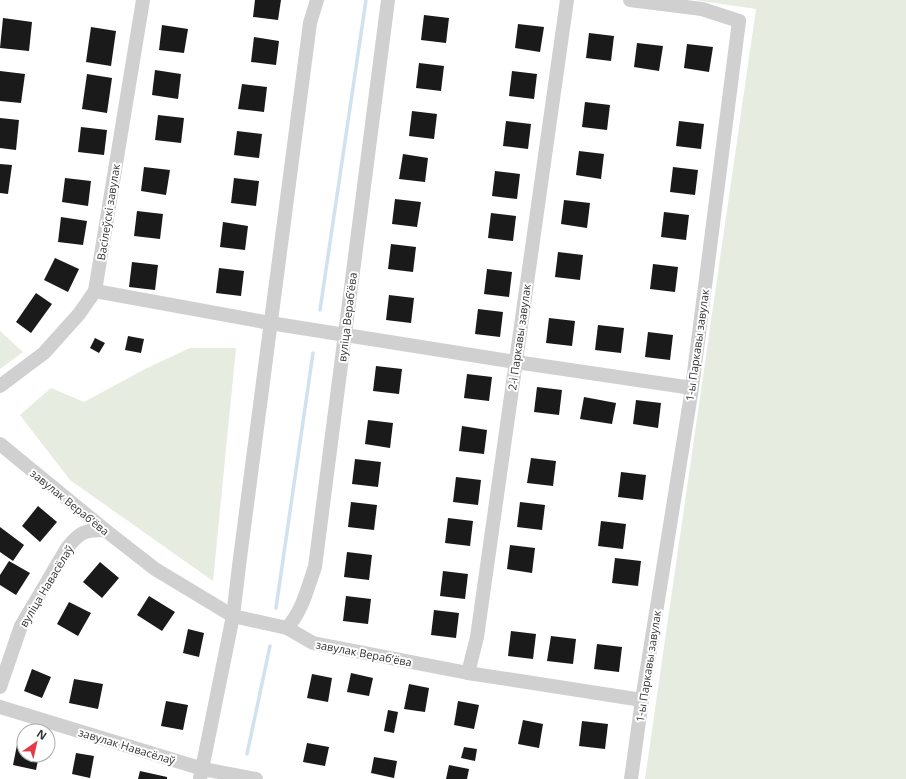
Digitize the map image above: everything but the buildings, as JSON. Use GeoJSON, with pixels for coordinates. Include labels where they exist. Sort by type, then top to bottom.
{"type":"FeatureCollection","features":[{"type":"Feature","properties":{"kind":"street","name":"Васілеўскі завулак"},"geometry":{"type":"LineString","coordinates":[[0,386],[44,353],[79,314],[95,290],[143,0]]}},
{"type":"Feature","properties":{"kind":"street"},"geometry":{"type":"LineString","coordinates":[[202,774],[233,616],[310,23],[317,0]]}},
{"type":"Feature","properties":{"kind":"street","name":"вуліца Верабʼёва"},"geometry":{"type":"LineString","coordinates":[[287,628],[302,606],[315,567],[388,0]]}},
{"type":"Feature","properties":{"kind":"street","name":"2-і Паркавы завулак"},"geometry":{"type":"LineString","coordinates":[[468,673],[477,637],[567,0]]}},
{"type":"Feature","properties":{"kind":"street","name":"1-ы Паркавы завулак"},"geometry":{"type":"LineString","coordinates":[[630,0],[702,9],[739,21],[692,388],[642,700],[631,779]]}},
{"type":"Feature","properties":{"kind":"street"},"geometry":{"type":"LineString","coordinates":[[95,290],[270,323],[692,388]]}},
{"type":"Feature","properties":{"kind":"street","name":"завулак Верабʼёва"},"geometry":{"type":"LineString","coordinates":[[0,444],[155,569],[233,616],[287,628],[313,643],[468,673],[642,700]]}},
{"type":"Feature","properties":{"kind":"street","name":"вуліца Навасёлаў"},"geometry":{"type":"LineString","coordinates":[[0,687],[21,626],[67,548],[77,537],[87,531],[105,530]]}},
{"type":"Feature","properties":{"kind":"street","name":"завулак Навасёлаў"},"geometry":{"type":"LineString","coordinates":[[0,707],[202,774],[256,779]]}},
{"type":"Feature","properties":{"kind":"shaded area"},"geometry":{"type":"Polygon","coordinates":[[[695,0],[906,0],[906,779],[645,779],[756,9],[695,0]]]}},
{"type":"Feature","properties":{"kind":"shaded area"},"geometry":{"type":"Polygon","coordinates":[[[0,331],[23,352],[0,369],[0,331]]]}},
{"type":"Feature","properties":{"kind":"shaded area"},"geometry":{"type":"Polygon","coordinates":[[[190,348],[236,348],[213,581],[70,480],[20,415],[51,388],[84,402],[147,368],[190,348]]]}},
{"type":"Feature","properties":{"kind":"waterway"},"geometry":{"type":"LineString","coordinates":[[320,310],[366,0]]}},
{"type":"Feature","properties":{"kind":"waterway"},"geometry":{"type":"LineString","coordinates":[[276,608],[313,353]]}},
{"type":"Feature","properties":{"kind":"waterway"},"geometry":{"type":"LineString","coordinates":[[247,754],[270,646]]}}]}
